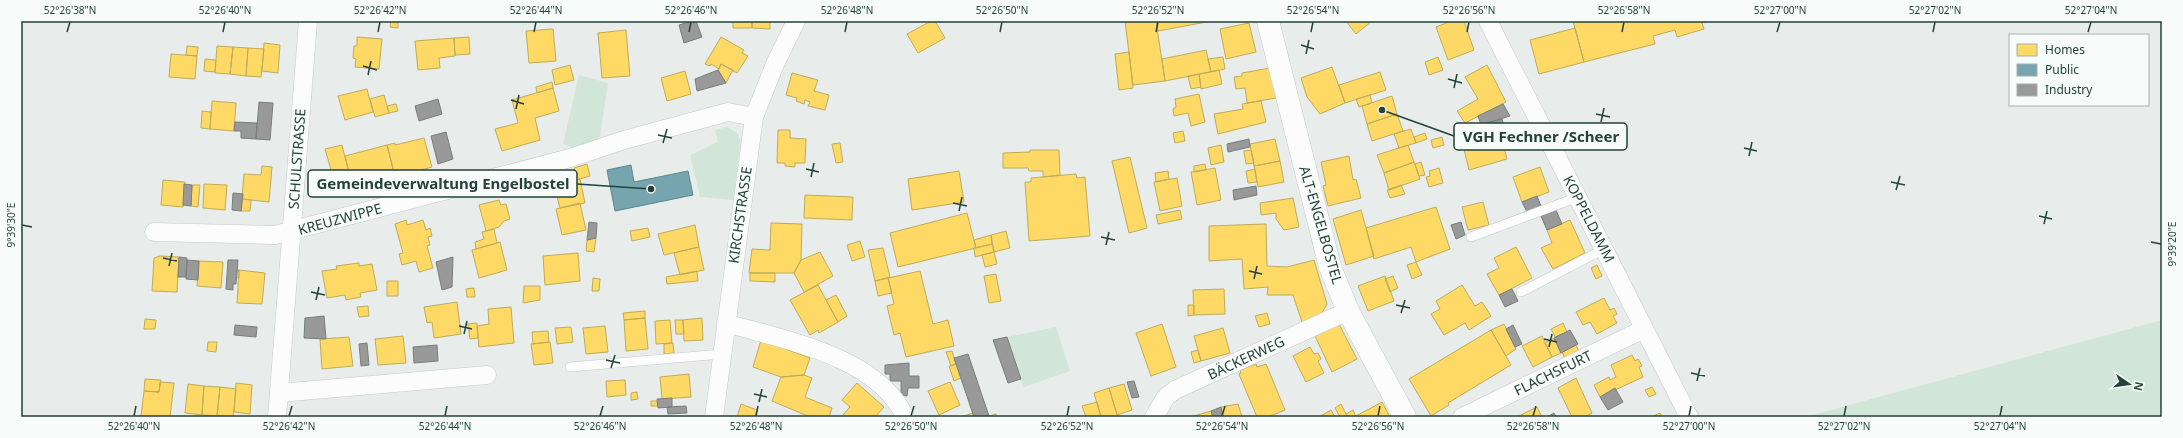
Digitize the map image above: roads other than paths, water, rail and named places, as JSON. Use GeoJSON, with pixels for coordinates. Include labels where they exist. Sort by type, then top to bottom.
{"type":"FeatureCollection","features":[{"type":"Feature","properties":{"kind":"street","name":"SCHULSTRASSE"},"geometry":{"type":"LineString","coordinates":[[277,417],[308,21]]}},
{"type":"Feature","properties":{"kind":"street","name":"KIRCHSTRASSE"},"geometry":{"type":"LineString","coordinates":[[714,417],[754,117],[775,64],[796,21]]}},
{"type":"Feature","properties":{"kind":"street","name":"ALT-ENGELBOSTEL"},"geometry":{"type":"LineString","coordinates":[[1268,21],[1330,267],[1348,311],[1405,417]]}},
{"type":"Feature","properties":{"kind":"street","name":"KOPPELDAMM"},"geometry":{"type":"LineString","coordinates":[[1488,21],[1689,417]]}},
{"type":"Feature","properties":{"kind":"street","name":"KREUZWIPPE"},"geometry":{"type":"LineString","coordinates":[[154,232],[275,235],[570,158],[624,140],[728,112],[754,117]]}},
{"type":"Feature","properties":{"kind":"street","name":"BÄCKERWEG"},"geometry":{"type":"LineString","coordinates":[[1154,417],[1166,397],[1175,390],[1348,311]]}},
{"type":"Feature","properties":{"kind":"street"},"geometry":{"type":"LineString","coordinates":[[726,323],[838,358],[864,372],[885,389],[905,417]]}},
{"type":"Feature","properties":{"kind":"street","name":"FLACHSFURT"},"geometry":{"type":"LineString","coordinates":[[1462,417],[1644,329]]}},
{"type":"Feature","properties":{"kind":"street"},"geometry":{"type":"LineString","coordinates":[[279,393],[487,375]]}},
{"type":"Feature","properties":{"kind":"lane"},"geometry":{"type":"LineString","coordinates":[[1472,237],[1578,197]]}},
{"type":"Feature","properties":{"kind":"lane"},"geometry":{"type":"LineString","coordinates":[[1521,292],[1604,249]]}},
{"type":"Feature","properties":{"kind":"lane"},"geometry":{"type":"LineString","coordinates":[[570,368],[722,354]]}},
{"type":"Feature","properties":{"kind":"place","name":"VGH Fechner /Scheer"},"geometry":{"type":"Point","coordinates":[1382,110]}},
{"type":"Feature","properties":{"kind":"place","name":"Gemeindeverwaltung Engelbostel"},"geometry":{"type":"Point","coordinates":[651,189]}}]}
